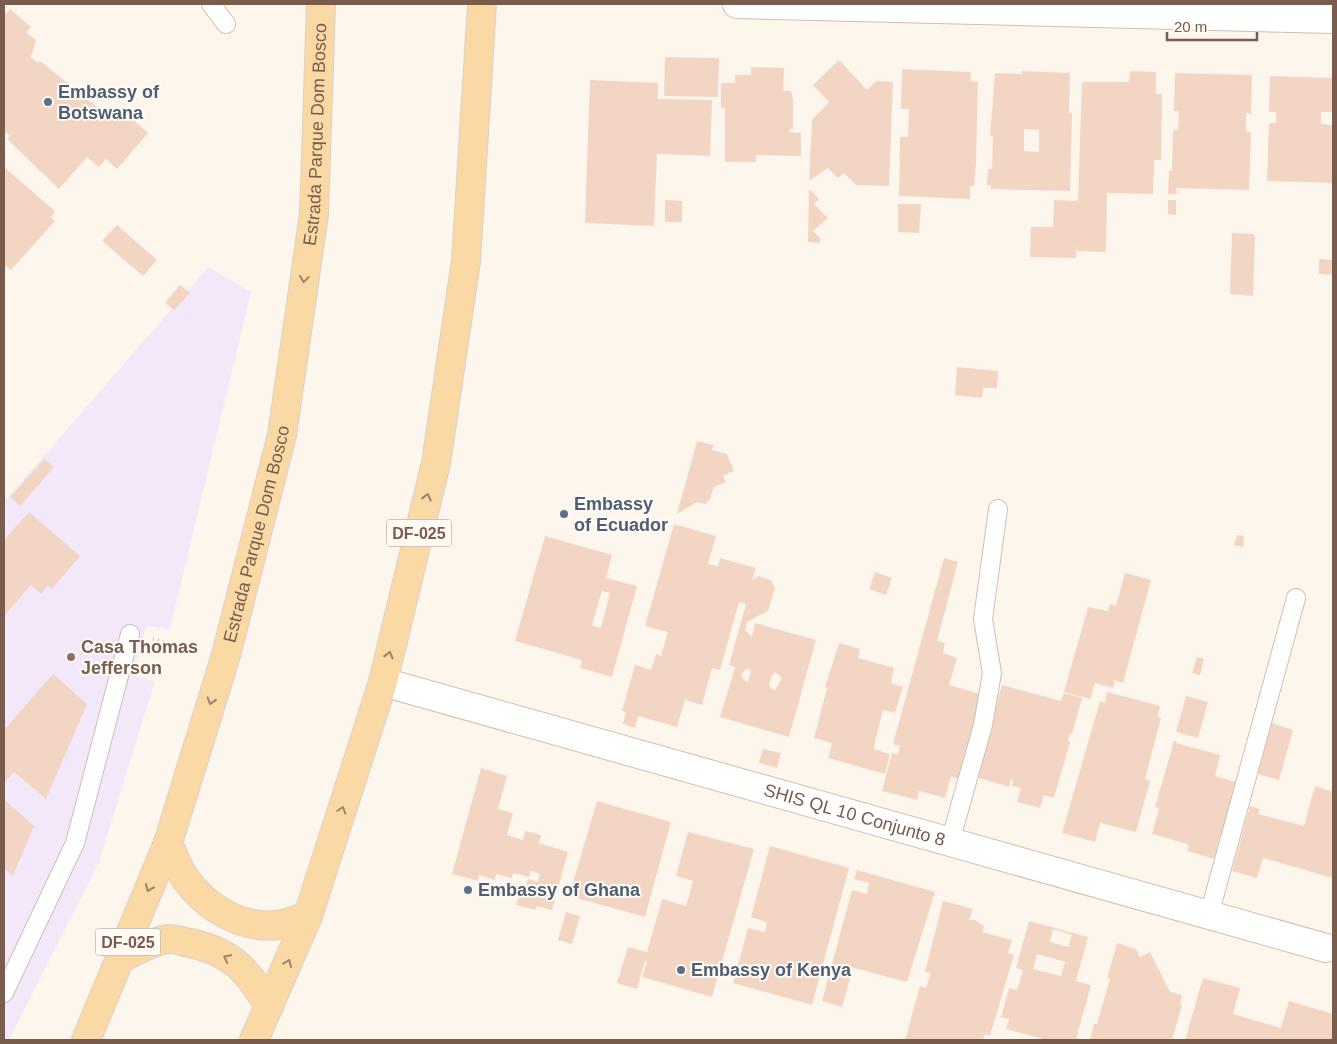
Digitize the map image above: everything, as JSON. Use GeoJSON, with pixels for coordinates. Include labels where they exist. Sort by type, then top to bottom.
{"type":"FeatureCollection","features":[{"type":"Feature","properties":{"kind":"main road","name":"Estrada Parque Dom Bosco"},"geometry":{"type":"LineString","coordinates":[[89,1035],[168,843],[226,655],[282,436],[314,214],[321,4]]}},
{"type":"Feature","properties":{"kind":"main road","name":"DF-025"},"geometry":{"type":"LineString","coordinates":[[254,1040],[308,916],[383,682],[436,463],[466,261],[482,4]]}},
{"type":"Feature","properties":{"kind":"main road"},"geometry":{"type":"LineString","coordinates":[[168,843],[184,877],[201,898],[230,917],[254,925],[278,924],[308,916]]}},
{"type":"Feature","properties":{"kind":"main road"},"geometry":{"type":"LineString","coordinates":[[121,958],[147,945],[169,938],[204,946],[235,962],[254,980],[269,1008]]}},
{"type":"Feature","properties":{"kind":"street"},"geometry":{"type":"LineString","coordinates":[[737,4],[1333,18]]}},
{"type":"Feature","properties":{"kind":"street","name":"SHIS QL 10 Conjunto 8"},"geometry":{"type":"LineString","coordinates":[[383,682],[1326,948]]}},
{"type":"Feature","properties":{"kind":"lane"},"geometry":{"type":"LineString","coordinates":[[211,4],[226,24]]}},
{"type":"Feature","properties":{"kind":"lane"},"geometry":{"type":"LineString","coordinates":[[950,842],[983,725],[992,673],[983,619],[998,508]]}},
{"type":"Feature","properties":{"kind":"lane"},"geometry":{"type":"LineString","coordinates":[[1209,915],[1296,598]]}},
{"type":"Feature","properties":{"kind":"lane"},"geometry":{"type":"LineString","coordinates":[[4,993],[74,843],[130,634]]}},
{"type":"Feature","properties":{"kind":"path"},"geometry":{"type":"LineString","coordinates":[[130,634],[226,655]]}},
{"type":"Feature","properties":{"kind":"shaded area","name":"Casa Thomas Jefferson"},"geometry":{"type":"Polygon","coordinates":[[[208,267],[251,292],[170,629],[146,626],[133,676],[155,681],[99,862],[9,1040],[4,1040],[4,502],[208,267]]]}},
{"type":"Feature","properties":{"kind":"building","name":"Embassy of Botswana"},"geometry":{"type":"Polygon","coordinates":[[[10,9],[31,27],[26,32],[36,40],[31,57],[38,63],[40,61],[107,115],[110,116],[119,107],[148,133],[117,169],[106,159],[99,167],[87,157],[59,189],[7,139],[10,136],[4,131],[4,15],[10,9]]]}},
{"type":"Feature","properties":{"kind":"building"},"geometry":{"type":"Polygon","coordinates":[[[665,57],[719,58],[718,97],[664,96],[665,57]]]}},
{"type":"Feature","properties":{"kind":"building"},"geometry":{"type":"Polygon","coordinates":[[[839,60],[867,90],[876,81],[893,82],[889,186],[856,185],[844,173],[838,178],[828,168],[809,181],[812,120],[829,102],[813,85],[839,60]]]}},
{"type":"Feature","properties":{"kind":"building"},"geometry":{"type":"Polygon","coordinates":[[[751,67],[784,68],[783,91],[791,91],[793,100],[793,129],[790,129],[789,132],[801,133],[801,156],[756,155],[756,162],[725,162],[725,108],[721,108],[721,83],[735,83],[735,75],[751,75],[751,67]]]}},
{"type":"Feature","properties":{"kind":"building"},"geometry":{"type":"Polygon","coordinates":[[[902,69],[971,72],[970,81],[978,82],[976,163],[974,186],[970,186],[970,199],[899,196],[900,137],[908,137],[909,109],[901,109],[902,69]]]}},
{"type":"Feature","properties":{"kind":"building"},"geometry":{"type":"Polygon","coordinates":[[[1022,71],[1070,73],[1069,113],[1072,113],[1070,191],[991,189],[991,185],[987,186],[988,169],[992,169],[993,136],[990,136],[995,73],[1022,74],[1022,71]],[[1024,129],[1024,151],[1039,152],[1039,130],[1024,129]]]}},
{"type":"Feature","properties":{"kind":"building"},"geometry":{"type":"Polygon","coordinates":[[[1130,71],[1156,72],[1156,94],[1162,94],[1161,160],[1154,160],[1153,194],[1107,193],[1106,252],[1077,251],[1077,243],[1076,258],[1030,257],[1031,227],[1053,227],[1054,200],[1078,201],[1082,82],[1129,82],[1130,71]]]}},
{"type":"Feature","properties":{"kind":"building"},"geometry":{"type":"Polygon","coordinates":[[[1175,73],[1252,75],[1251,114],[1246,113],[1246,132],[1251,132],[1249,190],[1176,188],[1177,194],[1168,194],[1169,170],[1172,171],[1173,130],[1178,130],[1179,111],[1174,111],[1175,73]]]}},
{"type":"Feature","properties":{"kind":"building"},"geometry":{"type":"Polygon","coordinates":[[[1270,76],[1333,78],[1333,112],[1321,112],[1321,124],[1333,125],[1333,183],[1267,181],[1269,123],[1276,123],[1276,112],[1269,112],[1270,76]]]}},
{"type":"Feature","properties":{"kind":"building"},"geometry":{"type":"Polygon","coordinates":[[[590,80],[658,83],[658,99],[712,100],[710,156],[657,154],[654,226],[585,223],[590,80]]]}},
{"type":"Feature","properties":{"kind":"building"},"geometry":{"type":"Polygon","coordinates":[[[4,167],[55,211],[51,217],[55,221],[11,270],[7,266],[4,268],[4,167]]]}},
{"type":"Feature","properties":{"kind":"building"},"geometry":{"type":"Polygon","coordinates":[[[809,189],[819,199],[814,204],[828,218],[813,231],[820,238],[820,243],[808,242],[809,189]]]}},
{"type":"Feature","properties":{"kind":"building"},"geometry":{"type":"Polygon","coordinates":[[[665,200],[682,201],[682,222],[665,222],[665,200]]]}},
{"type":"Feature","properties":{"kind":"building"},"geometry":{"type":"Polygon","coordinates":[[[1168,200],[1176,200],[1176,215],[1168,214],[1168,200]]]}},
{"type":"Feature","properties":{"kind":"building"},"geometry":{"type":"Polygon","coordinates":[[[898,204],[921,204],[919,233],[898,232],[898,204]]]}},
{"type":"Feature","properties":{"kind":"building"},"geometry":{"type":"Polygon","coordinates":[[[117,225],[157,260],[143,276],[102,241],[117,225]]]}},
{"type":"Feature","properties":{"kind":"building"},"geometry":{"type":"Polygon","coordinates":[[[1232,233],[1254,234],[1253,296],[1230,294],[1232,233]]]}},
{"type":"Feature","properties":{"kind":"building"},"geometry":{"type":"Polygon","coordinates":[[[1319,259],[1333,260],[1333,275],[1319,274],[1319,259]]]}},
{"type":"Feature","properties":{"kind":"building"},"geometry":{"type":"Polygon","coordinates":[[[180,285],[190,293],[174,310],[165,303],[180,285]]]}},
{"type":"Feature","properties":{"kind":"building"},"geometry":{"type":"Polygon","coordinates":[[[957,367],[998,371],[997,388],[983,388],[982,398],[955,395],[957,367]]]}},
{"type":"Feature","properties":{"kind":"building"},"geometry":{"type":"Polygon","coordinates":[[[697,441],[714,445],[712,450],[727,454],[734,471],[723,476],[726,482],[714,487],[710,499],[705,504],[697,502],[677,514],[697,441]]]}},
{"type":"Feature","properties":{"kind":"building"},"geometry":{"type":"Polygon","coordinates":[[[44,459],[54,467],[20,506],[10,497],[44,459]]]}},
{"type":"Feature","properties":{"kind":"building"},"geometry":{"type":"Polygon","coordinates":[[[29,512],[80,556],[52,589],[48,585],[41,594],[31,585],[4,616],[4,540],[29,512]]]}},
{"type":"Feature","properties":{"kind":"building"},"geometry":{"type":"Polygon","coordinates":[[[674,524],[716,536],[708,564],[718,566],[720,558],[756,568],[752,580],[759,576],[771,580],[775,588],[768,611],[747,622],[745,630],[752,637],[755,623],[816,640],[789,737],[720,717],[735,667],[729,665],[746,604],[739,602],[720,670],[712,668],[702,705],[685,700],[677,727],[638,716],[635,728],[623,724],[626,712],[622,711],[635,665],[651,670],[656,654],[661,656],[668,632],[645,626],[674,524]],[[746,669],[741,675],[748,682],[751,670],[746,669]],[[775,672],[769,684],[771,689],[775,690],[782,678],[775,672]]]}},
{"type":"Feature","properties":{"kind":"building"},"geometry":{"type":"Polygon","coordinates":[[[1237,535],[1244,536],[1243,547],[1234,545],[1237,535]]]}},
{"type":"Feature","properties":{"kind":"building"},"geometry":{"type":"Polygon","coordinates":[[[545,536],[612,555],[606,578],[637,586],[612,677],[580,668],[582,660],[515,641],[545,536]],[[602,591],[592,625],[601,628],[610,593],[602,591]]]}},
{"type":"Feature","properties":{"kind":"building"},"geometry":{"type":"Polygon","coordinates":[[[944,558],[958,562],[937,641],[945,643],[943,653],[957,658],[949,685],[987,696],[967,772],[960,770],[958,779],[951,777],[945,798],[919,791],[917,800],[882,791],[892,753],[898,754],[900,746],[893,744],[944,558]]]}},
{"type":"Feature","properties":{"kind":"building"},"geometry":{"type":"Polygon","coordinates":[[[875,572],[892,578],[886,595],[869,589],[875,572]]]}},
{"type":"Feature","properties":{"kind":"building"},"geometry":{"type":"Polygon","coordinates":[[[1125,573],[1151,580],[1123,683],[1115,680],[1113,688],[1095,683],[1090,699],[1064,692],[1088,607],[1108,611],[1110,604],[1116,606],[1125,573]]]}},
{"type":"Feature","properties":{"kind":"building"},"geometry":{"type":"Polygon","coordinates":[[[839,643],[860,649],[858,658],[894,668],[891,683],[903,687],[895,713],[883,710],[875,742],[874,749],[890,754],[885,774],[828,758],[832,743],[814,738],[827,688],[825,687],[839,643]]]}},
{"type":"Feature","properties":{"kind":"building"},"geometry":{"type":"Polygon","coordinates":[[[1197,657],[1204,659],[1200,675],[1192,673],[1197,657]]]}},
{"type":"Feature","properties":{"kind":"building"},"geometry":{"type":"Polygon","coordinates":[[[53,674],[87,704],[46,799],[14,772],[4,783],[4,730],[53,674]]]}},
{"type":"Feature","properties":{"kind":"building"},"geometry":{"type":"Polygon","coordinates":[[[1002,685],[1061,701],[1064,693],[1082,698],[1072,734],[1070,733],[1068,741],[1070,742],[1054,798],[1044,795],[1040,808],[1017,802],[1021,788],[1012,786],[1013,780],[1011,779],[1009,787],[976,777],[1002,685]]]}},
{"type":"Feature","properties":{"kind":"building"},"geometry":{"type":"Polygon","coordinates":[[[1107,692],[1160,706],[1158,717],[1161,718],[1145,779],[1150,781],[1136,832],[1100,823],[1095,842],[1062,833],[1100,701],[1105,703],[1107,692]]]}},
{"type":"Feature","properties":{"kind":"building"},"geometry":{"type":"Polygon","coordinates":[[[1186,696],[1208,702],[1198,738],[1176,732],[1186,696]]]}},
{"type":"Feature","properties":{"kind":"building"},"geometry":{"type":"Polygon","coordinates":[[[1272,723],[1293,730],[1279,780],[1258,774],[1272,723]]]}},
{"type":"Feature","properties":{"kind":"building"},"geometry":{"type":"Polygon","coordinates":[[[1174,741],[1220,755],[1215,776],[1243,784],[1230,835],[1221,833],[1214,859],[1187,851],[1189,845],[1152,834],[1159,808],[1155,807],[1174,741]]]}},
{"type":"Feature","properties":{"kind":"building"},"geometry":{"type":"Polygon","coordinates":[[[763,749],[781,753],[777,768],[759,763],[763,749]]]}},
{"type":"Feature","properties":{"kind":"building"},"geometry":{"type":"Polygon","coordinates":[[[481,768],[507,776],[498,809],[513,813],[507,835],[523,840],[525,831],[541,835],[539,843],[568,852],[552,910],[537,906],[535,910],[516,905],[520,893],[524,894],[528,879],[538,882],[540,874],[531,871],[529,877],[513,873],[512,878],[496,874],[495,880],[479,875],[478,881],[452,874],[481,768]]]}},
{"type":"Feature","properties":{"kind":"building"},"geometry":{"type":"Polygon","coordinates":[[[1315,786],[1333,792],[1333,878],[1263,858],[1257,878],[1232,871],[1250,806],[1260,809],[1258,814],[1304,826],[1315,786]]]}},
{"type":"Feature","properties":{"kind":"building"},"geometry":{"type":"Polygon","coordinates":[[[4,799],[34,826],[13,876],[4,868],[4,799]]]}},
{"type":"Feature","properties":{"kind":"building"},"geometry":{"type":"Polygon","coordinates":[[[597,801],[671,822],[645,917],[569,896],[597,801]]]}},
{"type":"Feature","properties":{"kind":"building"},"geometry":{"type":"Polygon","coordinates":[[[688,832],[754,849],[712,997],[642,977],[647,962],[645,961],[637,989],[617,983],[628,947],[647,952],[662,899],[686,906],[693,881],[676,876],[688,832]]]}},
{"type":"Feature","properties":{"kind":"building"},"geometry":{"type":"Polygon","coordinates":[[[770,846],[849,868],[812,1005],[733,983],[748,928],[765,932],[767,922],[751,917],[770,846]]]}},
{"type":"Feature","properties":{"kind":"building"},"geometry":{"type":"Polygon","coordinates":[[[857,870],[935,892],[907,982],[843,965],[842,969],[852,972],[842,1007],[822,1001],[852,890],[867,894],[869,883],[854,879],[857,870]]]}},
{"type":"Feature","properties":{"kind":"building"},"geometry":{"type":"Polygon","coordinates":[[[943,901],[973,909],[969,920],[975,920],[984,926],[982,932],[1012,940],[1008,953],[1014,955],[990,1036],[985,1034],[983,1040],[905,1040],[920,986],[926,988],[931,973],[925,972],[943,901]]]}},
{"type":"Feature","properties":{"kind":"building"},"geometry":{"type":"Polygon","coordinates":[[[566,912],[580,916],[572,944],[558,940],[566,912]]]}},
{"type":"Feature","properties":{"kind":"building"},"geometry":{"type":"Polygon","coordinates":[[[1029,921],[1088,937],[1076,981],[1091,985],[1076,1040],[1047,1040],[1006,1029],[1009,1019],[1001,1017],[1009,988],[1017,990],[1023,970],[1016,968],[1029,921]],[[1053,929],[1050,942],[1068,947],[1072,935],[1053,929]],[[1037,954],[1033,969],[1061,976],[1065,962],[1037,954]]]}},
{"type":"Feature","properties":{"kind":"building"},"geometry":{"type":"Polygon","coordinates":[[[1117,943],[1136,949],[1140,957],[1150,952],[1170,992],[1182,995],[1180,1005],[1182,1005],[1172,1040],[1090,1040],[1094,1024],[1097,1024],[1110,979],[1107,978],[1117,943]]]}},
{"type":"Feature","properties":{"kind":"building"},"geometry":{"type":"Polygon","coordinates":[[[1203,978],[1240,988],[1233,1014],[1281,1028],[1289,1001],[1333,1014],[1333,1040],[1185,1040],[1203,978]]]}},
{"type":"Feature","properties":{"kind":"place","name":"Embassy of Botswana"},"geometry":{"type":"Point","coordinates":[48,102]}},
{"type":"Feature","properties":{"kind":"place","name":"Embassy of Ecuador"},"geometry":{"type":"Point","coordinates":[564,514]}},
{"type":"Feature","properties":{"kind":"place","name":"Casa Thomas Jefferson"},"geometry":{"type":"Point","coordinates":[71,657]}},
{"type":"Feature","properties":{"kind":"place","name":"Embassy of Ghana"},"geometry":{"type":"Point","coordinates":[468,890]}},
{"type":"Feature","properties":{"kind":"place","name":"Embassy of Kenya"},"geometry":{"type":"Point","coordinates":[681,970]}}]}
